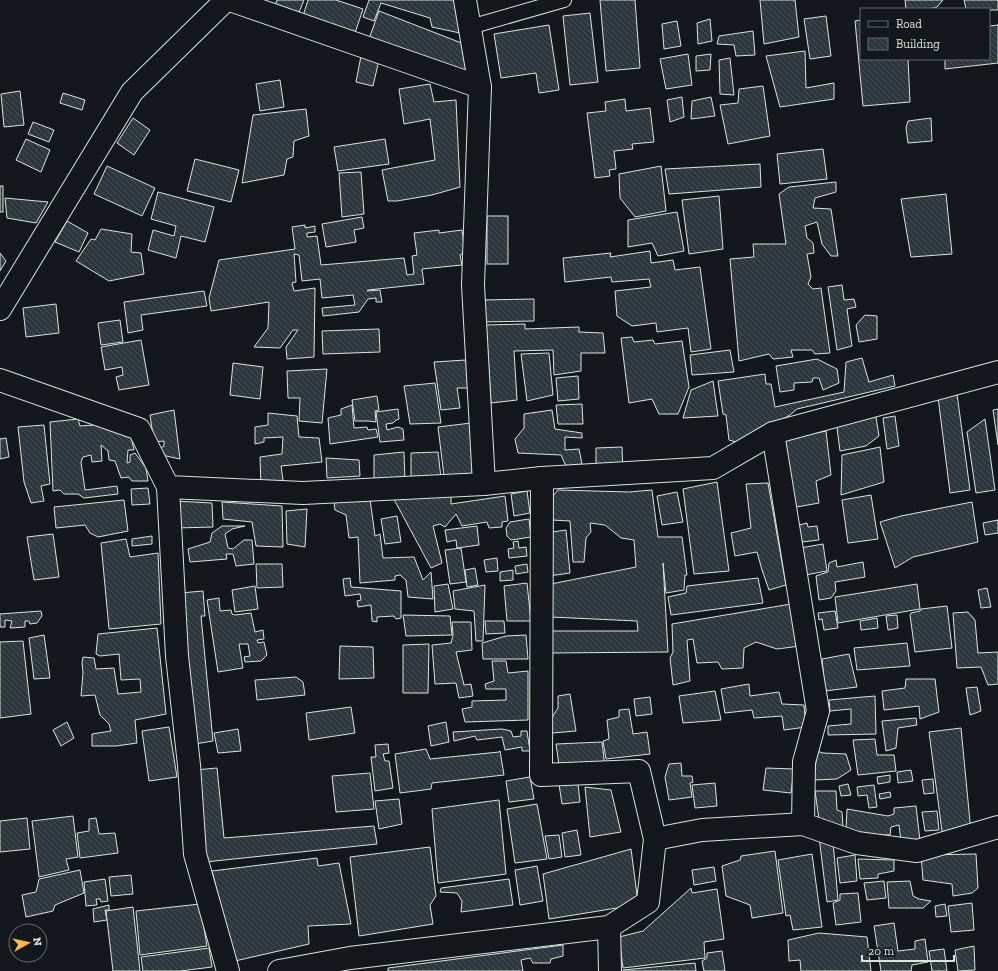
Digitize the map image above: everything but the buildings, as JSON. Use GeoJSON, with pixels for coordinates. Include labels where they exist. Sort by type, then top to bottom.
{"type":"FeatureCollection","features":[{"type":"Feature","properties":{"kind":"street"},"geometry":{"type":"LineString","coordinates":[[0,309],[132,92],[226,0]]}},
{"type":"Feature","properties":{"kind":"street"},"geometry":{"type":"LineString","coordinates":[[230,0],[480,87]]}},
{"type":"Feature","properties":{"kind":"street"},"geometry":{"type":"LineString","coordinates":[[466,0],[480,87],[473,285],[484,484]]}},
{"type":"Feature","properties":{"kind":"street"},"geometry":{"type":"LineString","coordinates":[[168,487],[303,493],[484,484],[542,478],[713,468],[773,433],[998,372]]}},
{"type":"Feature","properties":{"kind":"street"},"geometry":{"type":"LineString","coordinates":[[0,380],[139,430],[168,487],[177,656],[189,765],[195,854],[228,971]]}},
{"type":"Feature","properties":{"kind":"street"},"geometry":{"type":"LineString","coordinates":[[773,433],[818,711],[804,762],[803,824]]}},
{"type":"Feature","properties":{"kind":"street"},"geometry":{"type":"LineString","coordinates":[[279,971],[352,965],[609,927],[648,902],[655,839],[639,771],[541,775],[542,478]]}},
{"type":"Feature","properties":{"kind":"street"},"geometry":{"type":"LineString","coordinates":[[655,839],[702,830],[803,824],[857,843],[917,851],[998,827]]}},
{"type":"Feature","properties":{"kind":"street"},"geometry":{"type":"LineString","coordinates":[[609,927],[610,971]]}},
{"type":"Feature","properties":{"kind":"lane"},"geometry":{"type":"LineString","coordinates":[[470,27],[564,0]]}}]}
